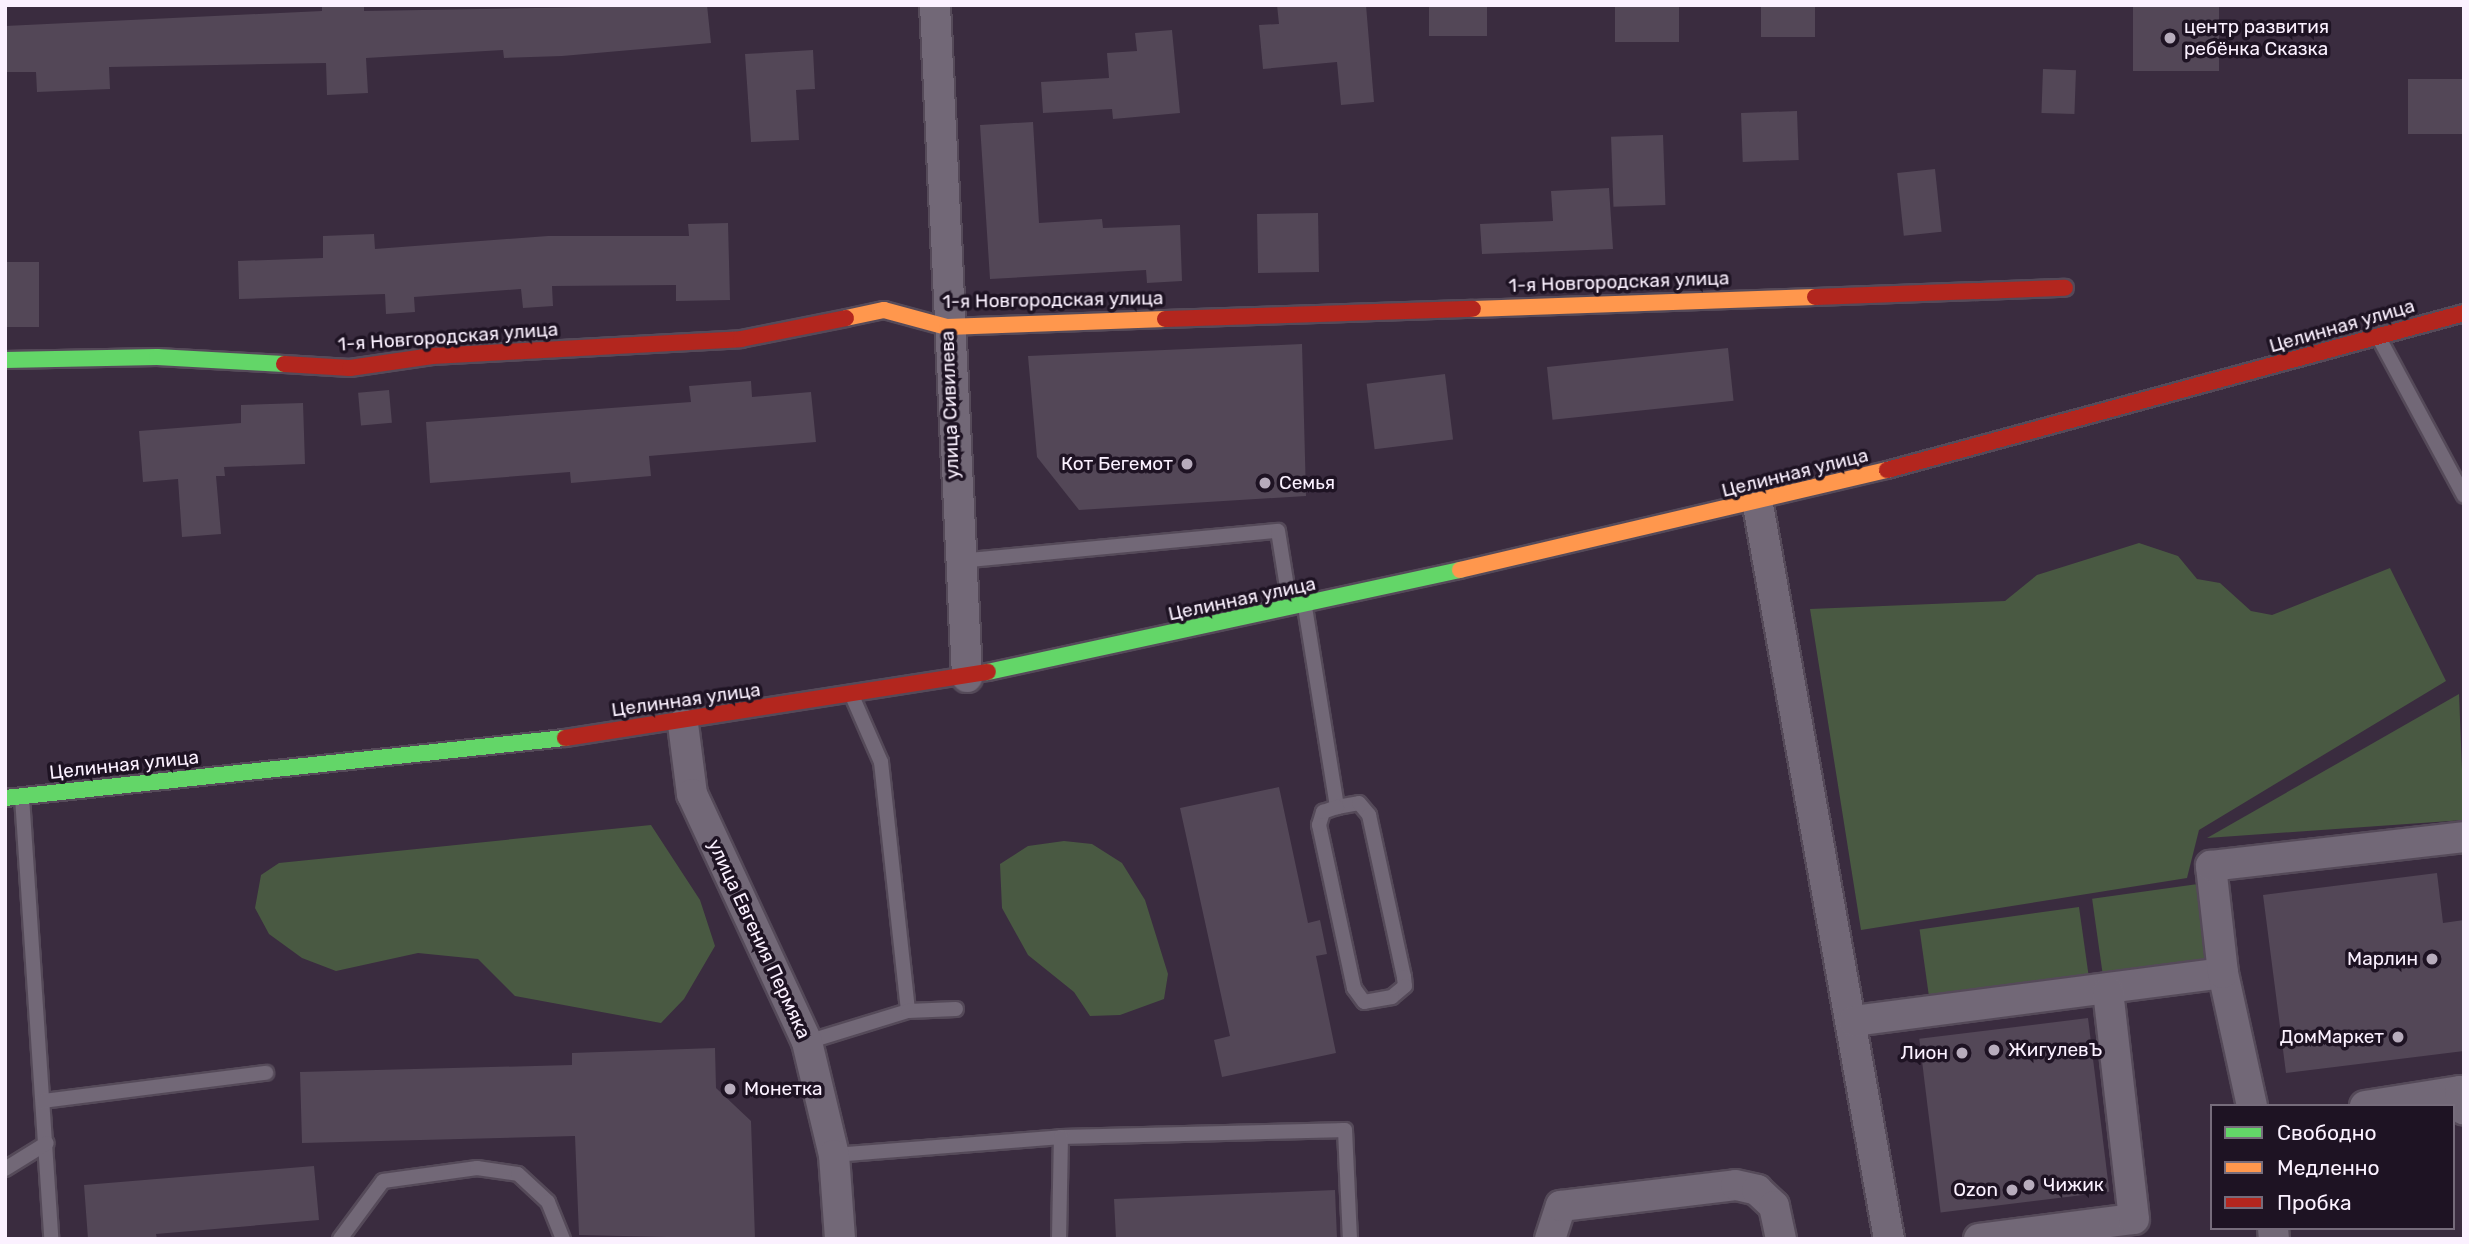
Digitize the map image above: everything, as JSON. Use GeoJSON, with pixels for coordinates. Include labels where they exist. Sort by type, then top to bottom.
{"type":"FeatureCollection","features":[{"type":"Feature","properties":{"kind":"main road","name":"1-я Новгородская улица"},"geometry":{"type":"LineString","coordinates":[[5,360],[156,357],[350,368],[432,356],[741,340],[884,310],[947,327],[2065,288]]}},
{"type":"Feature","properties":{"kind":"main road","name":"Целинная улица"},"geometry":{"type":"LineString","coordinates":[[13,798],[683,723],[967,677],[1298,609],[1758,505],[2464,313]]}},
{"type":"Feature","properties":{"kind":"street","name":"улица Сивилева"},"geometry":{"type":"LineString","coordinates":[[935,5],[956,561],[967,677]]}},
{"type":"Feature","properties":{"kind":"street"},"geometry":{"type":"LineString","coordinates":[[1758,505],[1854,1021],[1889,1239]]}},
{"type":"Feature","properties":{"kind":"street","name":"улица Евгения Пермяка"},"geometry":{"type":"LineString","coordinates":[[683,723],[692,794],[807,1042],[834,1155],[840,1239]]}},
{"type":"Feature","properties":{"kind":"street"},"geometry":{"type":"LineString","coordinates":[[2252,1104],[2223,973],[2211,866],[2464,837]]}},
{"type":"Feature","properties":{"kind":"street"},"geometry":{"type":"LineString","coordinates":[[1854,1021],[2108,991],[2223,973]]}},
{"type":"Feature","properties":{"kind":"street"},"geometry":{"type":"LineString","coordinates":[[1979,1239],[2134,1219],[2108,991]]}},
{"type":"Feature","properties":{"kind":"street"},"geometry":{"type":"LineString","coordinates":[[2378,1104],[2460,1091],[2464,1110]]}},
{"type":"Feature","properties":{"kind":"street"},"geometry":{"type":"LineString","coordinates":[[1550,1239],[1561,1206],[1736,1185],[1757,1190],[1774,1206],[1781,1239]]}},
{"type":"Feature","properties":{"kind":"lane"},"geometry":{"type":"LineString","coordinates":[[2379,338],[2458,475],[2464,496]]}},
{"type":"Feature","properties":{"kind":"lane"},"geometry":{"type":"LineString","coordinates":[[956,561],[1278,531],[1298,609],[1337,807]]}},
{"type":"Feature","properties":{"kind":"lane"},"geometry":{"type":"LineString","coordinates":[[852,696],[881,762],[908,1012]]}},
{"type":"Feature","properties":{"kind":"lane"},"geometry":{"type":"LineString","coordinates":[[13,798],[47,1143],[51,1239]]}},
{"type":"Feature","properties":{"kind":"lane"},"geometry":{"type":"LineString","coordinates":[[1359,803],[1369,815],[1404,977],[1405,986],[1392,997],[1364,1002],[1354,989],[1319,825],[1323,812],[1337,807],[1359,803]]}},
{"type":"Feature","properties":{"kind":"lane"},"geometry":{"type":"LineString","coordinates":[[807,1042],[908,1012],[956,1009]]}},
{"type":"Feature","properties":{"kind":"lane"},"geometry":{"type":"LineString","coordinates":[[43,1101],[266,1073]]}},
{"type":"Feature","properties":{"kind":"lane"},"geometry":{"type":"LineString","coordinates":[[834,1155],[1062,1137],[1345,1130],[1350,1239]]}},
{"type":"Feature","properties":{"kind":"lane"},"geometry":{"type":"LineString","coordinates":[[1059,1239],[1062,1137]]}},
{"type":"Feature","properties":{"kind":"lane"},"geometry":{"type":"LineString","coordinates":[[5,1169],[47,1143]]}},
{"type":"Feature","properties":{"kind":"lane"},"geometry":{"type":"LineString","coordinates":[[340,1239],[383,1181],[477,1168],[518,1174],[548,1202],[563,1239]]}},
{"type":"Feature","properties":{"kind":"green space"},"geometry":{"type":"Polygon","coordinates":[[[2139,543],[2178,556],[2197,579],[2220,583],[2251,611],[2272,615],[2390,568],[2446,681],[2199,830],[2187,878],[1861,930],[1810,609],[2005,601],[2037,575],[2139,543]]]}},
{"type":"Feature","properties":{"kind":"green space"},"geometry":{"type":"Polygon","coordinates":[[[2459,694],[2464,820],[2207,838],[2459,694]]]}},
{"type":"Feature","properties":{"kind":"green space"},"geometry":{"type":"Polygon","coordinates":[[[651,825],[700,900],[715,946],[684,999],[661,1023],[515,996],[478,959],[418,953],[336,971],[302,958],[269,934],[255,908],[261,875],[279,863],[651,825]]]}},
{"type":"Feature","properties":{"kind":"green space"},"geometry":{"type":"Polygon","coordinates":[[[1064,841],[1092,844],[1122,863],[1145,900],[1168,974],[1164,999],[1120,1015],[1090,1016],[1074,992],[1028,955],[1002,908],[1000,864],[1028,846],[1064,841]]]}},
{"type":"Feature","properties":{"kind":"green space"},"geometry":{"type":"Polygon","coordinates":[[[2205,883],[2217,968],[2104,984],[2092,899],[2205,883]]]}},
{"type":"Feature","properties":{"kind":"green space"},"geometry":{"type":"Polygon","coordinates":[[[2079,907],[2089,981],[1930,1004],[1920,929],[2079,907]]]}},
{"type":"Feature","properties":{"kind":"building"},"geometry":{"type":"Polygon","coordinates":[[[322,5],[364,5],[364,11],[707,5],[711,43],[562,56],[504,58],[503,50],[366,58],[368,93],[327,95],[326,63],[109,67],[110,89],[37,92],[36,72],[5,72],[5,26],[322,11],[322,5]]]}},
{"type":"Feature","properties":{"kind":"building"},"geometry":{"type":"Polygon","coordinates":[[[1277,5],[1366,5],[1374,102],[1341,105],[1337,62],[1263,69],[1259,25],[1279,24],[1277,5]]]}},
{"type":"Feature","properties":{"kind":"building"},"geometry":{"type":"Polygon","coordinates":[[[1429,5],[1487,5],[1487,36],[1429,36],[1429,5]]]}},
{"type":"Feature","properties":{"kind":"building"},"geometry":{"type":"Polygon","coordinates":[[[1615,5],[1679,5],[1679,42],[1615,42],[1615,5]]]}},
{"type":"Feature","properties":{"kind":"building"},"geometry":{"type":"Polygon","coordinates":[[[1761,5],[1815,5],[1815,37],[1761,37],[1761,5]]]}},
{"type":"Feature","properties":{"kind":"building"},"geometry":{"type":"Polygon","coordinates":[[[2133,5],[2219,5],[2219,71],[2133,71],[2133,5]]]}},
{"type":"Feature","properties":{"kind":"building"},"geometry":{"type":"Polygon","coordinates":[[[1172,30],[1180,113],[1113,119],[1112,109],[1043,113],[1041,82],[1109,78],[1107,53],[1137,51],[1135,33],[1172,30]]]}},
{"type":"Feature","properties":{"kind":"building"},"geometry":{"type":"Polygon","coordinates":[[[813,50],[815,89],[796,90],[799,140],[751,142],[745,54],[813,50]]]}},
{"type":"Feature","properties":{"kind":"building"},"geometry":{"type":"Polygon","coordinates":[[[2043,69],[2076,70],[2074,114],[2041,113],[2043,69]]]}},
{"type":"Feature","properties":{"kind":"building"},"geometry":{"type":"Polygon","coordinates":[[[2408,79],[2464,79],[2464,134],[2408,134],[2408,79]]]}},
{"type":"Feature","properties":{"kind":"building"},"geometry":{"type":"Polygon","coordinates":[[[1797,111],[1799,160],[1743,162],[1741,113],[1797,111]]]}},
{"type":"Feature","properties":{"kind":"building"},"geometry":{"type":"Polygon","coordinates":[[[1033,122],[1039,223],[1102,219],[1103,228],[1180,225],[1182,281],[1147,283],[1146,270],[990,279],[980,125],[1033,122]]]}},
{"type":"Feature","properties":{"kind":"building"},"geometry":{"type":"Polygon","coordinates":[[[1663,135],[1665,205],[1613,207],[1611,137],[1663,135]]]}},
{"type":"Feature","properties":{"kind":"building"},"geometry":{"type":"Polygon","coordinates":[[[1935,169],[1942,232],[1904,236],[1897,173],[1935,169]]]}},
{"type":"Feature","properties":{"kind":"building"},"geometry":{"type":"Polygon","coordinates":[[[1609,188],[1613,249],[1482,254],[1480,224],[1553,221],[1551,191],[1609,188]]]}},
{"type":"Feature","properties":{"kind":"building"},"geometry":{"type":"Polygon","coordinates":[[[1318,213],[1319,272],[1258,273],[1257,214],[1318,213]]]}},
{"type":"Feature","properties":{"kind":"building"},"geometry":{"type":"Polygon","coordinates":[[[728,223],[730,300],[676,301],[676,285],[552,286],[553,306],[523,308],[521,289],[414,297],[415,312],[386,314],[385,294],[239,299],[238,261],[323,258],[323,236],[374,234],[375,249],[548,236],[689,236],[688,224],[728,223]]]}},
{"type":"Feature","properties":{"kind":"building"},"geometry":{"type":"Polygon","coordinates":[[[5,262],[39,262],[39,327],[5,327],[5,262]]]}},
{"type":"Feature","properties":{"kind":"building"},"geometry":{"type":"Polygon","coordinates":[[[1302,344],[1306,496],[1079,510],[1037,457],[1028,356],[1302,344]]]}},
{"type":"Feature","properties":{"kind":"building"},"geometry":{"type":"Polygon","coordinates":[[[1728,348],[1734,401],[1553,420],[1547,367],[1728,348]]]}},
{"type":"Feature","properties":{"kind":"building"},"geometry":{"type":"Polygon","coordinates":[[[1445,374],[1453,440],[1375,449],[1367,384],[1445,374]]]}},
{"type":"Feature","properties":{"kind":"building"},"geometry":{"type":"Polygon","coordinates":[[[751,381],[752,397],[811,392],[816,442],[649,456],[651,476],[571,483],[570,472],[430,483],[426,422],[691,402],[689,386],[751,381]]]}},
{"type":"Feature","properties":{"kind":"building"},"geometry":{"type":"Polygon","coordinates":[[[389,390],[392,423],[361,426],[358,393],[389,390]]]}},
{"type":"Feature","properties":{"kind":"building"},"geometry":{"type":"Polygon","coordinates":[[[303,403],[305,464],[224,467],[225,476],[216,476],[221,534],[182,537],[178,479],[143,482],[139,431],[241,423],[241,405],[303,403]]]}},
{"type":"Feature","properties":{"kind":"building"},"geometry":{"type":"Polygon","coordinates":[[[1279,787],[1308,923],[1320,920],[1327,954],[1316,956],[1336,1053],[1222,1077],[1214,1040],[1230,1036],[1180,808],[1279,787]]]}},
{"type":"Feature","properties":{"kind":"building"},"geometry":{"type":"Polygon","coordinates":[[[2437,873],[2443,923],[2464,920],[2464,1051],[2286,1073],[2263,895],[2437,873]]]}},
{"type":"Feature","properties":{"kind":"building"},"geometry":{"type":"Polygon","coordinates":[[[2088,1018],[2109,1192],[1941,1212],[1919,1039],[2088,1018]]]}},
{"type":"Feature","properties":{"kind":"building"},"geometry":{"type":"Polygon","coordinates":[[[715,1048],[716,1088],[751,1121],[755,1239],[579,1235],[575,1136],[302,1143],[300,1072],[572,1065],[572,1053],[715,1048]]]}},
{"type":"Feature","properties":{"kind":"building"},"geometry":{"type":"Polygon","coordinates":[[[314,1166],[319,1220],[156,1234],[157,1239],[88,1239],[84,1185],[314,1166]]]}},
{"type":"Feature","properties":{"kind":"building"},"geometry":{"type":"Polygon","coordinates":[[[1335,1190],[1337,1239],[1116,1239],[1114,1199],[1335,1190]]]}},
{"type":"Feature","properties":{"kind":"traffic: fast"},"geometry":{"type":"LineString","coordinates":[[5,360],[157,357],[284,364]]}},
{"type":"Feature","properties":{"kind":"traffic: fast"},"geometry":{"type":"LineString","coordinates":[[988,672],[1460,570]]}},
{"type":"Feature","properties":{"kind":"traffic: fast"},"geometry":{"type":"LineString","coordinates":[[5,798],[565,738]]}},
{"type":"Feature","properties":{"kind":"traffic: slow"},"geometry":{"type":"LineString","coordinates":[[1473,309],[1815,297]]}},
{"type":"Feature","properties":{"kind":"traffic: slow"},"geometry":{"type":"LineString","coordinates":[[846,318],[884,310],[947,327],[1165,319]]}},
{"type":"Feature","properties":{"kind":"traffic: slow"},"geometry":{"type":"LineString","coordinates":[[1460,570],[1887,470]]}},
{"type":"Feature","properties":{"kind":"traffic: jam"},"geometry":{"type":"LineString","coordinates":[[1815,297],[2065,288]]}},
{"type":"Feature","properties":{"kind":"traffic: jam"},"geometry":{"type":"LineString","coordinates":[[1165,319],[1473,309]]}},
{"type":"Feature","properties":{"kind":"traffic: jam"},"geometry":{"type":"LineString","coordinates":[[1887,470],[2464,313]]}},
{"type":"Feature","properties":{"kind":"traffic: jam"},"geometry":{"type":"LineString","coordinates":[[284,364],[350,368],[432,356],[741,339],[846,318]]}},
{"type":"Feature","properties":{"kind":"traffic: jam"},"geometry":{"type":"LineString","coordinates":[[565,738],[988,672]]}},
{"type":"Feature","properties":{"kind":"place","name":"центр развития ребёнка Сказка"},"geometry":{"type":"Point","coordinates":[2170,38]}},
{"type":"Feature","properties":{"kind":"place","name":"Кот Бегемот"},"geometry":{"type":"Point","coordinates":[1187,464]}},
{"type":"Feature","properties":{"kind":"place","name":"Семья"},"geometry":{"type":"Point","coordinates":[1265,483]}},
{"type":"Feature","properties":{"kind":"place","name":"Марлин"},"geometry":{"type":"Point","coordinates":[2432,959]}},
{"type":"Feature","properties":{"kind":"place","name":"ДомМаркет"},"geometry":{"type":"Point","coordinates":[2398,1037]}},
{"type":"Feature","properties":{"kind":"place","name":"ЖигулевЪ"},"geometry":{"type":"Point","coordinates":[1994,1050]}},
{"type":"Feature","properties":{"kind":"place","name":"Лион"},"geometry":{"type":"Point","coordinates":[1962,1053]}},
{"type":"Feature","properties":{"kind":"place","name":"Монетка"},"geometry":{"type":"Point","coordinates":[730,1089]}},
{"type":"Feature","properties":{"kind":"place","name":"Чижик"},"geometry":{"type":"Point","coordinates":[2029,1185]}},
{"type":"Feature","properties":{"kind":"place","name":"Ozon"},"geometry":{"type":"Point","coordinates":[2012,1190]}}]}
